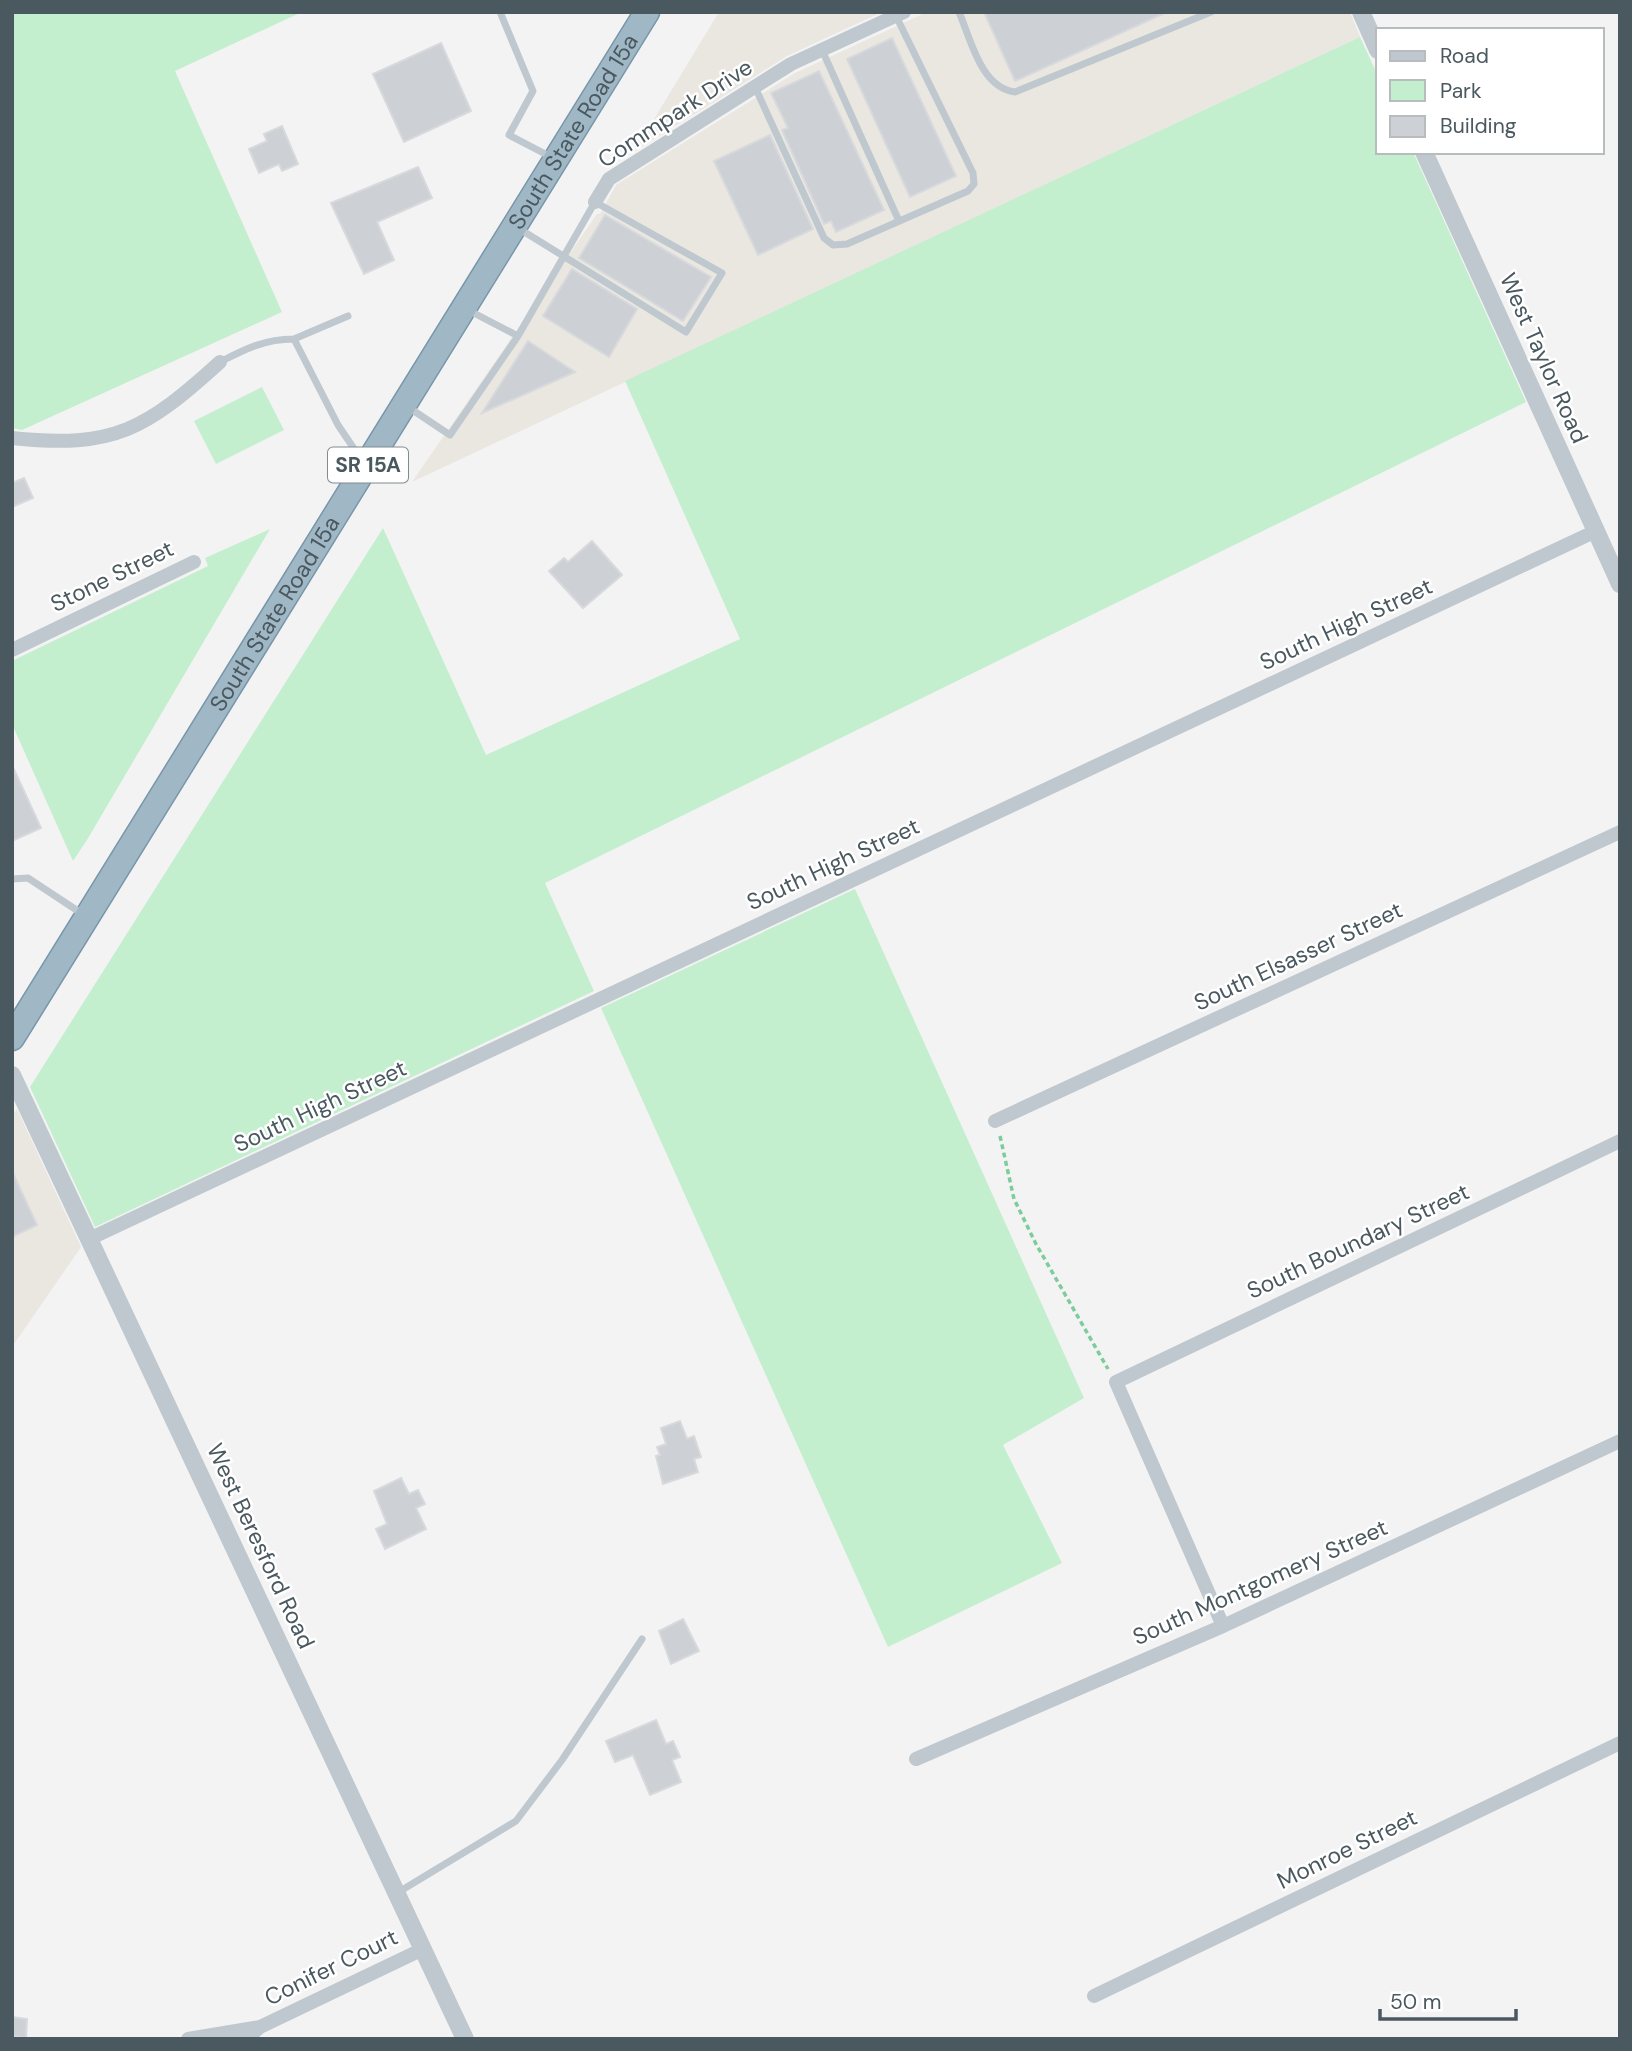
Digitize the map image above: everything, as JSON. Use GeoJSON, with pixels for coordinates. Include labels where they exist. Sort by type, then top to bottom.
{"type":"FeatureCollection","features":[{"type":"Feature","properties":{"kind":"highway","name":"South State Road 15a"},"geometry":{"type":"LineString","coordinates":[[12,1038],[647,12]]}},
{"type":"Feature","properties":{"kind":"street"},"geometry":{"type":"LineString","coordinates":[[1361,12],[1376,46]]}},
{"type":"Feature","properties":{"kind":"street","name":"Commpark Drive"},"geometry":{"type":"LineString","coordinates":[[595,202],[609,179],[755,87],[822,50],[900,14]]}},
{"type":"Feature","properties":{"kind":"street","name":"West Taylor Road"},"geometry":{"type":"LineString","coordinates":[[1425,154],[1620,584]]}},
{"type":"Feature","properties":{"kind":"street"},"geometry":{"type":"LineString","coordinates":[[12,438],[69,441],[95,439],[123,432],[169,408],[220,362]]}},
{"type":"Feature","properties":{"kind":"street","name":"South High Street"},"geometry":{"type":"LineString","coordinates":[[89,1239],[1596,531]]}},
{"type":"Feature","properties":{"kind":"street","name":"Stone Street"},"geometry":{"type":"LineString","coordinates":[[12,650],[194,562]]}},
{"type":"Feature","properties":{"kind":"street","name":"South Elsasser Street"},"geometry":{"type":"LineString","coordinates":[[995,1121],[1620,832]]}},
{"type":"Feature","properties":{"kind":"street","name":"West Beresford Road"},"geometry":{"type":"LineString","coordinates":[[12,1075],[465,2039]]}},
{"type":"Feature","properties":{"kind":"street","name":"South Boundary Street"},"geometry":{"type":"LineString","coordinates":[[1116,1382],[1620,1141]]}},
{"type":"Feature","properties":{"kind":"street"},"geometry":{"type":"LineString","coordinates":[[1116,1382],[1223,1626]]}},
{"type":"Feature","properties":{"kind":"street","name":"South Montgomery Street"},"geometry":{"type":"LineString","coordinates":[[916,1759],[1223,1626],[1620,1441]]}},
{"type":"Feature","properties":{"kind":"street","name":"Monroe Street"},"geometry":{"type":"LineString","coordinates":[[1094,1996],[1620,1743]]}},
{"type":"Feature","properties":{"kind":"street","name":"Conifer Court"},"geometry":{"type":"LineString","coordinates":[[246,2039],[260,2027],[423,1949]]}},
{"type":"Feature","properties":{"kind":"street","name":"Conifer Court"},"geometry":{"type":"LineString","coordinates":[[188,2039],[260,2027]]}},
{"type":"Feature","properties":{"kind":"lane"},"geometry":{"type":"LineString","coordinates":[[500,12],[533,90],[509,135],[556,160]]}},
{"type":"Feature","properties":{"kind":"lane"},"geometry":{"type":"LineString","coordinates":[[958,12],[995,87],[1015,92],[1211,12]]}},
{"type":"Feature","properties":{"kind":"lane"},"geometry":{"type":"LineString","coordinates":[[755,87],[824,238],[833,245],[847,244],[968,191],[974,184],[972,173],[900,14]]}},
{"type":"Feature","properties":{"kind":"lane"},"geometry":{"type":"LineString","coordinates":[[822,50],[900,221]]}},
{"type":"Feature","properties":{"kind":"lane"},"geometry":{"type":"LineString","coordinates":[[515,226],[686,332],[722,273],[595,202]]}},
{"type":"Feature","properties":{"kind":"lane","name":"Commpark Drive"},"geometry":{"type":"LineString","coordinates":[[405,405],[450,435],[518,336],[595,202]]}},
{"type":"Feature","properties":{"kind":"lane"},"geometry":{"type":"LineString","coordinates":[[465,309],[518,336]]}},
{"type":"Feature","properties":{"kind":"lane"},"geometry":{"type":"LineString","coordinates":[[220,362],[253,345],[275,339],[294,339],[348,316]]}},
{"type":"Feature","properties":{"kind":"lane"},"geometry":{"type":"LineString","coordinates":[[294,339],[338,425],[366,467]]}},
{"type":"Feature","properties":{"kind":"lane"},"geometry":{"type":"LineString","coordinates":[[12,879],[28,878],[87,917]]}},
{"type":"Feature","properties":{"kind":"lane"},"geometry":{"type":"LineString","coordinates":[[397,1894],[516,1821],[562,1760],[642,1639]]}},
{"type":"Feature","properties":{"kind":"path"},"geometry":{"type":"LineString","coordinates":[[995,1121],[1014,1199],[1036,1244],[1116,1382]]}},
{"type":"Feature","properties":{"kind":"shaded area"},"geometry":{"type":"Polygon","coordinates":[[[719,12],[882,12],[787,56],[634,152],[719,12]]]}},
{"type":"Feature","properties":{"kind":"shaded area"},"geometry":{"type":"Polygon","coordinates":[[[927,12],[1350,12],[1360,37],[412,482],[597,214],[600,214],[616,185],[795,73],[927,12]]]}},
{"type":"Feature","properties":{"kind":"shaded area"},"geometry":{"type":"Polygon","coordinates":[[[17,1109],[81,1247],[12,1347],[12,1116],[17,1109]]]}},
{"type":"Feature","properties":{"kind":"green space"},"geometry":{"type":"Polygon","coordinates":[[[12,12],[302,12],[175,71],[282,312],[22,430],[12,428],[12,12]]]}},
{"type":"Feature","properties":{"kind":"green space"},"geometry":{"type":"Polygon","coordinates":[[[1360,37],[1376,72],[1376,154],[1414,154],[1526,402],[545,883],[594,991],[95,1227],[30,1087],[383,528],[486,755],[740,639],[625,381],[1360,37]]]}},
{"type":"Feature","properties":{"kind":"green space"},"geometry":{"type":"Polygon","coordinates":[[[262,387],[284,430],[216,464],[194,421],[262,387]]]}},
{"type":"Feature","properties":{"kind":"green space"},"geometry":{"type":"Polygon","coordinates":[[[270,529],[73,861],[12,724],[12,661],[208,566],[205,558],[270,529]]]}},
{"type":"Feature","properties":{"kind":"green space"},"geometry":{"type":"Polygon","coordinates":[[[855,889],[1084,1398],[1003,1445],[1062,1563],[888,1647],[601,1008],[855,889]]]}},
{"type":"Feature","properties":{"kind":"building"},"geometry":{"type":"Polygon","coordinates":[[[984,12],[1167,12],[1015,81],[984,12]]]}},
{"type":"Feature","properties":{"kind":"building"},"geometry":{"type":"Polygon","coordinates":[[[892,38],[956,176],[910,197],[847,59],[892,38]]]}},
{"type":"Feature","properties":{"kind":"building"},"geometry":{"type":"Polygon","coordinates":[[[441,43],[471,111],[404,142],[373,74],[441,43]]]}},
{"type":"Feature","properties":{"kind":"building"},"geometry":{"type":"Polygon","coordinates":[[[819,71],[884,210],[836,232],[831,221],[824,224],[782,130],[788,128],[771,93],[819,71]]]}},
{"type":"Feature","properties":{"kind":"building"},"geometry":{"type":"Polygon","coordinates":[[[282,126],[298,164],[282,171],[279,164],[259,173],[249,149],[267,141],[264,134],[282,126]]]}},
{"type":"Feature","properties":{"kind":"building"},"geometry":{"type":"Polygon","coordinates":[[[770,135],[813,229],[758,255],[714,161],[770,135]]]}},
{"type":"Feature","properties":{"kind":"building"},"geometry":{"type":"Polygon","coordinates":[[[418,167],[432,198],[377,222],[394,260],[364,274],[331,203],[418,167]]]}},
{"type":"Feature","properties":{"kind":"building"},"geometry":{"type":"Polygon","coordinates":[[[605,215],[711,277],[683,321],[579,258],[605,215]]]}},
{"type":"Feature","properties":{"kind":"building"},"geometry":{"type":"Polygon","coordinates":[[[572,269],[637,309],[609,357],[543,316],[572,269]]]}},
{"type":"Feature","properties":{"kind":"building"},"geometry":{"type":"Polygon","coordinates":[[[528,341],[575,372],[482,413],[528,341]]]}},
{"type":"Feature","properties":{"kind":"building"},"geometry":{"type":"Polygon","coordinates":[[[24,478],[33,498],[12,507],[12,483],[24,478]]]}},
{"type":"Feature","properties":{"kind":"building"},"geometry":{"type":"Polygon","coordinates":[[[592,541],[622,575],[583,608],[549,571],[564,558],[568,562],[592,541]]]}},
{"type":"Feature","properties":{"kind":"building"},"geometry":{"type":"Polygon","coordinates":[[[12,765],[41,828],[12,841],[12,765]]]}},
{"type":"Feature","properties":{"kind":"building"},"geometry":{"type":"Polygon","coordinates":[[[12,1171],[37,1225],[12,1237],[12,1171]]]}},
{"type":"Feature","properties":{"kind":"building"},"geometry":{"type":"Polygon","coordinates":[[[680,1421],[687,1439],[694,1436],[701,1457],[694,1459],[698,1472],[663,1484],[656,1456],[660,1455],[657,1447],[666,1444],[661,1428],[680,1421]]]}},
{"type":"Feature","properties":{"kind":"building"},"geometry":{"type":"Polygon","coordinates":[[[401,1478],[409,1494],[418,1490],[425,1504],[416,1508],[426,1529],[385,1549],[376,1529],[387,1524],[374,1491],[401,1478]]]}},
{"type":"Feature","properties":{"kind":"building"},"geometry":{"type":"Polygon","coordinates":[[[683,1619],[699,1651],[671,1664],[659,1631],[683,1619]]]}},
{"type":"Feature","properties":{"kind":"building"},"geometry":{"type":"Polygon","coordinates":[[[656,1720],[666,1744],[673,1741],[680,1757],[672,1760],[681,1782],[650,1795],[633,1755],[615,1762],[606,1741],[656,1720]]]}},
{"type":"Feature","properties":{"kind":"building"},"geometry":{"type":"Polygon","coordinates":[[[12,2017],[27,2019],[26,2038],[12,2036],[12,2017]]]}}]}
